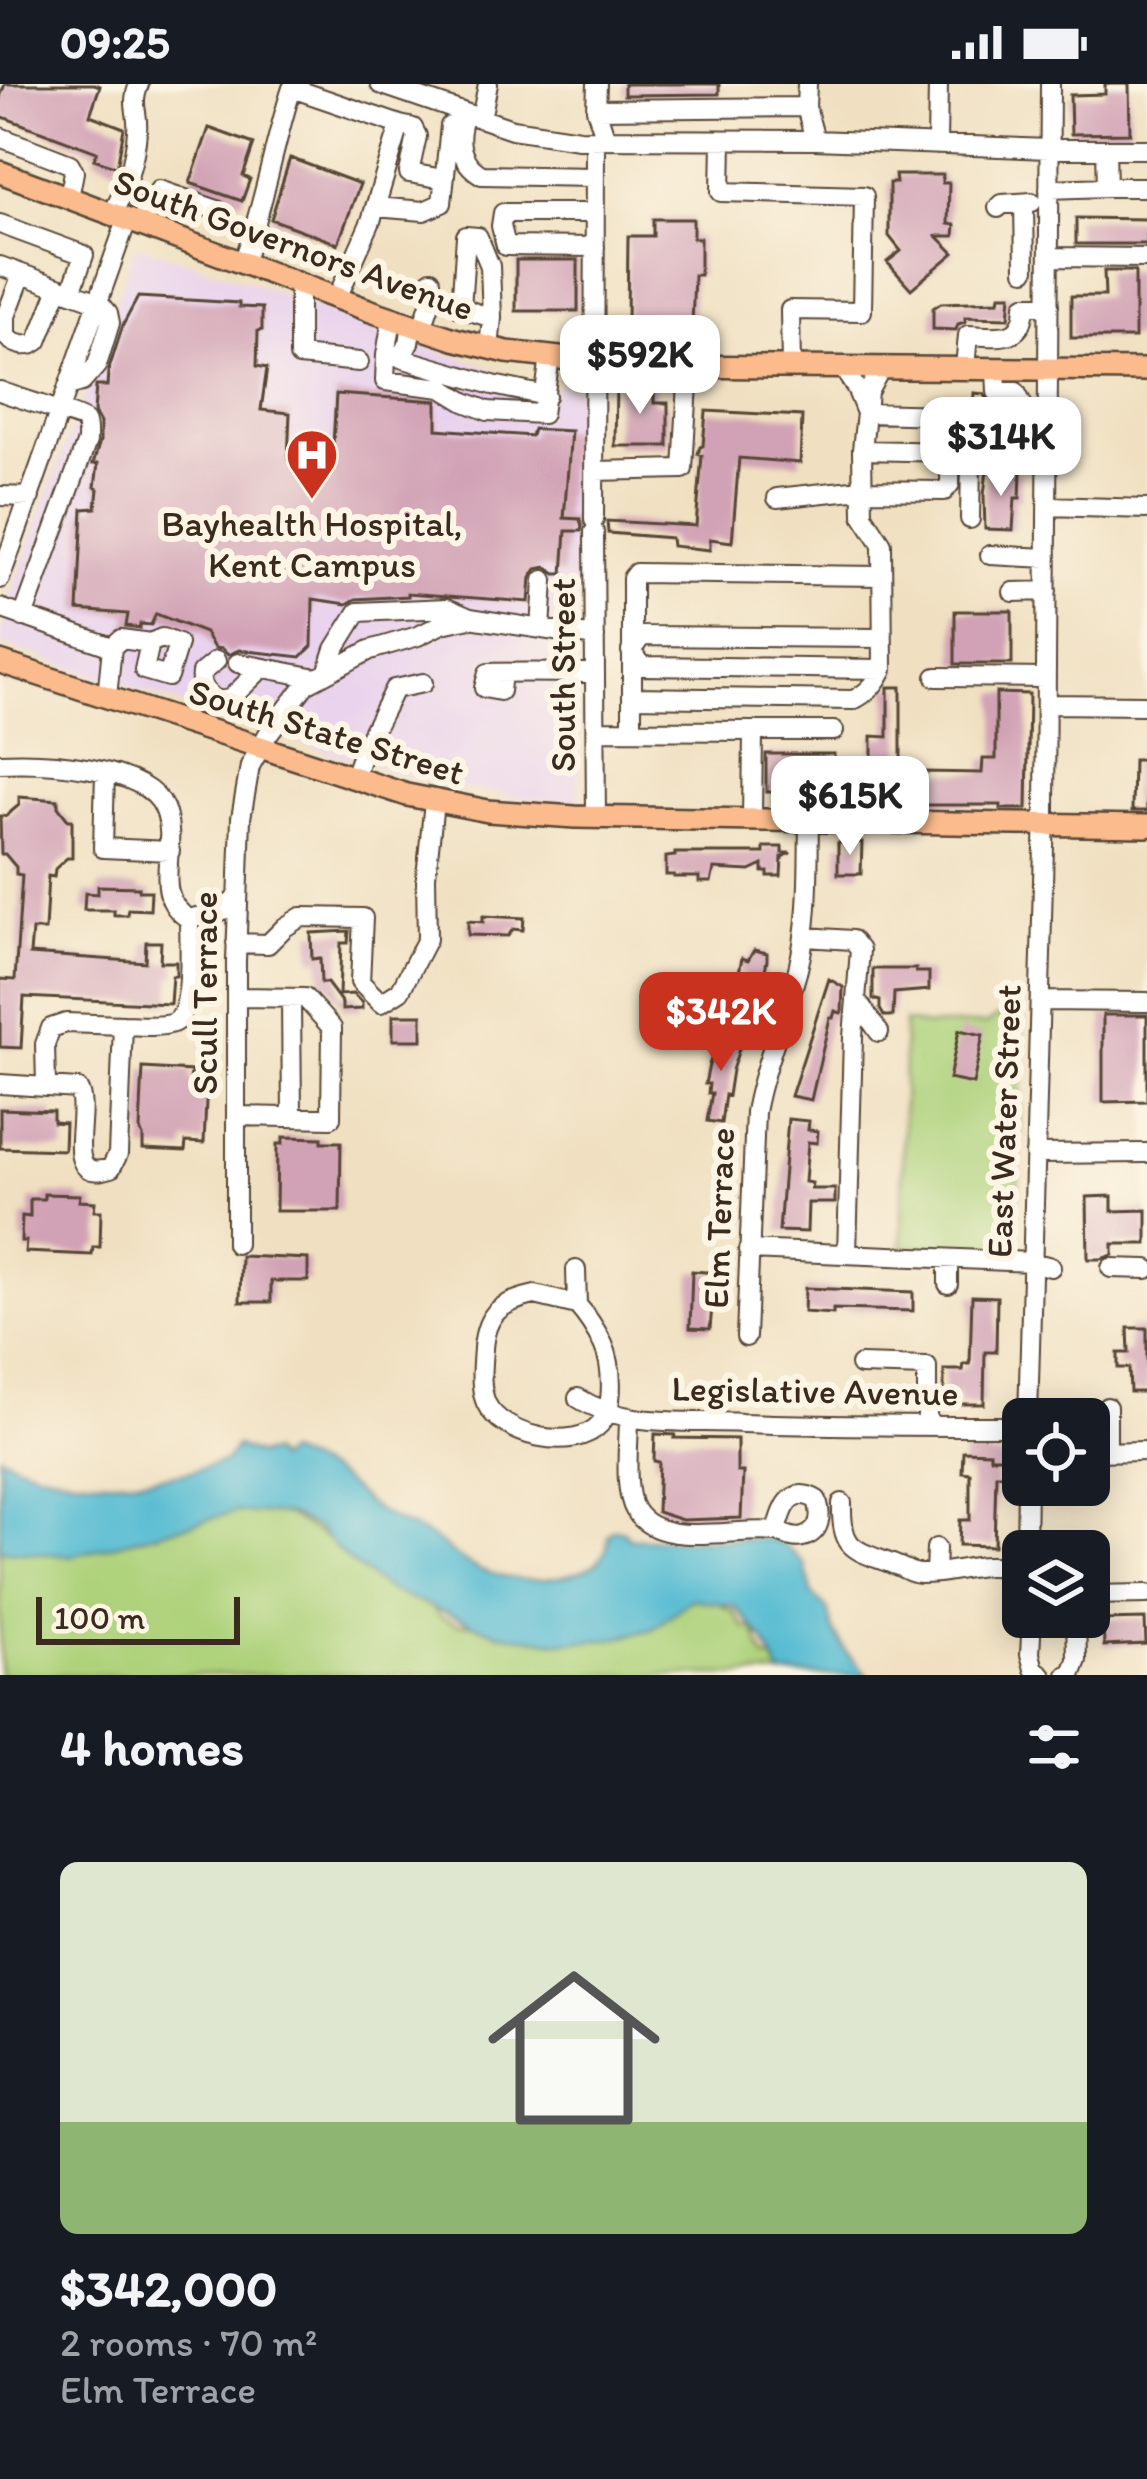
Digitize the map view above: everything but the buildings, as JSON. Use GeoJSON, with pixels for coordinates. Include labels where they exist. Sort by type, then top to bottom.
{"type":"FeatureCollection","features":[{"type":"Feature","properties":{"kind":"main road","name":"South Governors Avenue"},"geometry":{"type":"LineString","coordinates":[[0,172],[409,324],[489,348],[595,362],[689,366],[1147,370]]}},
{"type":"Feature","properties":{"kind":"main road","name":"South State Street"},"geometry":{"type":"LineString","coordinates":[[0,664],[434,802],[514,814],[1147,826]]}},
{"type":"Feature","properties":{"kind":"street"},"geometry":{"type":"LineString","coordinates":[[0,579],[6,544],[30,497],[127,220],[138,126],[133,100],[139,84]]}},
{"type":"Feature","properties":{"kind":"street"},"geometry":{"type":"LineString","coordinates":[[380,84],[512,129],[601,139],[1147,149]]}},
{"type":"Feature","properties":{"kind":"street"},"geometry":{"type":"LineString","coordinates":[[453,106],[488,84]]}},
{"type":"Feature","properties":{"kind":"street"},"geometry":{"type":"LineString","coordinates":[[597,84],[596,109],[806,107]]}},
{"type":"Feature","properties":{"kind":"street"},"geometry":{"type":"LineString","coordinates":[[734,84],[735,108]]}},
{"type":"Feature","properties":{"kind":"street"},"geometry":{"type":"LineString","coordinates":[[769,84],[769,107]]}},
{"type":"Feature","properties":{"kind":"street"},"geometry":{"type":"LineString","coordinates":[[807,84],[806,107],[815,140]]}},
{"type":"Feature","properties":{"kind":"street"},"geometry":{"type":"LineString","coordinates":[[938,84],[938,145]]}},
{"type":"Feature","properties":{"kind":"street","name":"East Water Street"},"geometry":{"type":"LineString","coordinates":[[1028,1398],[1041,1265],[1035,1154],[1046,704],[1050,84]]}},
{"type":"Feature","properties":{"kind":"street"},"geometry":{"type":"LineString","coordinates":[[347,106],[355,86]]}},
{"type":"Feature","properties":{"kind":"street"},"geometry":{"type":"LineString","coordinates":[[243,263],[260,219],[276,136],[292,88],[413,128],[417,136],[409,172],[444,179]]}},
{"type":"Feature","properties":{"kind":"street"},"geometry":{"type":"LineString","coordinates":[[453,106],[458,142],[471,169],[482,175],[595,177]]}},
{"type":"Feature","properties":{"kind":"street"},"geometry":{"type":"LineString","coordinates":[[375,207],[424,211],[442,202],[453,106]]}},
{"type":"Feature","properties":{"kind":"street","name":"South Street"},"geometry":{"type":"LineString","coordinates":[[596,109],[601,139],[595,177],[596,818]]}},
{"type":"Feature","properties":{"kind":"street"},"geometry":{"type":"LineString","coordinates":[[337,298],[375,207],[400,125]]}},
{"type":"Feature","properties":{"kind":"street"},"geometry":{"type":"LineString","coordinates":[[0,137],[73,168],[69,198]]}},
{"type":"Feature","properties":{"kind":"street"},"geometry":{"type":"LineString","coordinates":[[722,141],[721,192],[864,196],[862,311],[790,310],[791,367]]}},
{"type":"Feature","properties":{"kind":"street"},"geometry":{"type":"LineString","coordinates":[[1106,148],[1107,187]]}},
{"type":"Feature","properties":{"kind":"street"},"geometry":{"type":"LineString","coordinates":[[37,186],[48,156]]}},
{"type":"Feature","properties":{"kind":"street"},"geometry":{"type":"LineString","coordinates":[[998,208],[1049,195],[1147,187]]}},
{"type":"Feature","properties":{"kind":"street"},"geometry":{"type":"LineString","coordinates":[[127,220],[159,190],[217,210]]}},
{"type":"Feature","properties":{"kind":"street"},"geometry":{"type":"LineString","coordinates":[[1024,202],[1025,270]]}},
{"type":"Feature","properties":{"kind":"street"},"geometry":{"type":"LineString","coordinates":[[595,247],[506,246],[501,226],[503,213],[596,214]]}},
{"type":"Feature","properties":{"kind":"street"},"geometry":{"type":"LineString","coordinates":[[0,224],[84,255],[38,341],[28,346],[6,337],[4,325],[22,274]]}},
{"type":"Feature","properties":{"kind":"street"},"geometry":{"type":"LineString","coordinates":[[1049,256],[1147,258]]}},
{"type":"Feature","properties":{"kind":"street"},"geometry":{"type":"LineString","coordinates":[[0,266],[99,302]]}},
{"type":"Feature","properties":{"kind":"street"},"geometry":{"type":"LineString","coordinates":[[431,280],[430,304],[386,355],[385,381],[442,388],[493,412],[542,414],[550,357]]}},
{"type":"Feature","properties":{"kind":"street"},"geometry":{"type":"LineString","coordinates":[[299,284],[299,356],[359,362]]}},
{"type":"Feature","properties":{"kind":"street"},"geometry":{"type":"LineString","coordinates":[[965,368],[968,335],[1016,333],[1025,322],[1025,304],[1048,305]]}},
{"type":"Feature","properties":{"kind":"street"},"geometry":{"type":"LineString","coordinates":[[489,348],[492,318]]}},
{"type":"Feature","properties":{"kind":"street"},"geometry":{"type":"LineString","coordinates":[[409,324],[410,343],[401,358],[546,396]]}},
{"type":"Feature","properties":{"kind":"street"},"geometry":{"type":"LineString","coordinates":[[594,471],[683,469],[689,366]]}},
{"type":"Feature","properties":{"kind":"street"},"geometry":{"type":"LineString","coordinates":[[843,368],[866,413]]}},
{"type":"Feature","properties":{"kind":"street"},"geometry":{"type":"LineString","coordinates":[[632,697],[853,700],[865,694],[883,669],[882,544],[862,515],[868,392],[881,368]]}},
{"type":"Feature","properties":{"kind":"street"},"geometry":{"type":"LineString","coordinates":[[996,368],[998,392],[1016,392],[1029,418],[1048,420]]}},
{"type":"Feature","properties":{"kind":"street"},"geometry":{"type":"LineString","coordinates":[[493,412],[505,402],[509,388]]}},
{"type":"Feature","properties":{"kind":"street"},"geometry":{"type":"LineString","coordinates":[[0,392],[70,413],[85,422],[87,441],[23,617]]}},
{"type":"Feature","properties":{"kind":"street"},"geometry":{"type":"LineString","coordinates":[[777,498],[862,490],[944,491],[950,484],[951,418],[866,413]]}},
{"type":"Feature","properties":{"kind":"street"},"geometry":{"type":"LineString","coordinates":[[862,450],[951,452]]}},
{"type":"Feature","properties":{"kind":"street"},"geometry":{"type":"LineString","coordinates":[[970,519],[971,460],[979,460]]}},
{"type":"Feature","properties":{"kind":"street"},"geometry":{"type":"LineString","coordinates":[[1026,460],[1048,460]]}},
{"type":"Feature","properties":{"kind":"street"},"geometry":{"type":"LineString","coordinates":[[0,496],[30,497]]}},
{"type":"Feature","properties":{"kind":"street"},"geometry":{"type":"LineString","coordinates":[[1048,506],[1147,509]]}},
{"type":"Feature","properties":{"kind":"street"},"geometry":{"type":"LineString","coordinates":[[990,555],[1047,558]]}},
{"type":"Feature","properties":{"kind":"street"},"geometry":{"type":"LineString","coordinates":[[632,730],[632,578],[636,573],[882,576]]}},
{"type":"Feature","properties":{"kind":"street"},"geometry":{"type":"LineString","coordinates":[[542,629],[544,580]]}},
{"type":"Feature","properties":{"kind":"street"},"geometry":{"type":"LineString","coordinates":[[1013,592],[1047,592]]}},
{"type":"Feature","properties":{"kind":"street"},"geometry":{"type":"LineString","coordinates":[[0,608],[112,647]]}},
{"type":"Feature","properties":{"kind":"street"},"geometry":{"type":"LineString","coordinates":[[322,675],[358,612],[446,608],[470,618],[542,629],[631,651],[643,666],[883,669]]}},
{"type":"Feature","properties":{"kind":"street"},"geometry":{"type":"LineString","coordinates":[[365,653],[358,624],[367,612]]}},
{"type":"Feature","properties":{"kind":"street"},"geometry":{"type":"LineString","coordinates":[[238,663],[322,675],[365,653],[470,618]]}},
{"type":"Feature","properties":{"kind":"street"},"geometry":{"type":"LineString","coordinates":[[631,651],[642,636],[882,638]]}},
{"type":"Feature","properties":{"kind":"street"},"geometry":{"type":"LineString","coordinates":[[106,697],[112,647],[121,639],[150,643]]}},
{"type":"Feature","properties":{"kind":"street"},"geometry":{"type":"LineString","coordinates":[[216,662],[201,673],[200,682],[217,701],[230,699],[262,668]]}},
{"type":"Feature","properties":{"kind":"street"},"geometry":{"type":"LineString","coordinates":[[502,673],[595,673]]}},
{"type":"Feature","properties":{"kind":"street","name":"Scull Terrace"},"geometry":{"type":"LineString","coordinates":[[236,1244],[241,818],[250,766],[268,734],[306,683],[322,675]]}},
{"type":"Feature","properties":{"kind":"street"},"geometry":{"type":"LineString","coordinates":[[936,677],[1046,678]]}},
{"type":"Feature","properties":{"kind":"street"},"geometry":{"type":"LineString","coordinates":[[354,778],[370,731],[394,689],[423,682]]}},
{"type":"Feature","properties":{"kind":"street"},"geometry":{"type":"LineString","coordinates":[[1046,704],[1143,705]]}},
{"type":"Feature","properties":{"kind":"street"},"geometry":{"type":"LineString","coordinates":[[596,730],[835,731]]}},
{"type":"Feature","properties":{"kind":"street"},"geometry":{"type":"LineString","coordinates":[[752,820],[753,730]]}},
{"type":"Feature","properties":{"kind":"street"},"geometry":{"type":"LineString","coordinates":[[0,763],[54,764],[105,772],[148,790],[163,806],[170,851],[167,896],[178,913],[189,920],[224,910],[237,898]]}},
{"type":"Feature","properties":{"kind":"street"},"geometry":{"type":"LineString","coordinates":[[105,772],[103,848],[170,851]]}},
{"type":"Feature","properties":{"kind":"street"},"geometry":{"type":"LineString","coordinates":[[236,944],[268,944],[301,917],[363,918],[360,982],[381,1004],[400,992],[427,939],[426,876],[434,802]]}},
{"type":"Feature","properties":{"kind":"street","name":"Elm Terrace"},"geometry":{"type":"LineString","coordinates":[[746,1337],[755,1112],[805,937],[809,820]]}},
{"type":"Feature","properties":{"kind":"street"},"geometry":{"type":"LineString","coordinates":[[46,1085],[45,1044],[51,1028],[66,1023],[168,1024],[184,1015],[189,920]]}},
{"type":"Feature","properties":{"kind":"street"},"geometry":{"type":"LineString","coordinates":[[805,937],[852,940],[858,945],[847,1254]]}},
{"type":"Feature","properties":{"kind":"street"},"geometry":{"type":"LineString","coordinates":[[236,997],[305,998],[332,1028],[332,1118],[236,1116]]}},
{"type":"Feature","properties":{"kind":"street"},"geometry":{"type":"LineString","coordinates":[[291,998],[292,1117]]}},
{"type":"Feature","properties":{"kind":"street"},"geometry":{"type":"LineString","coordinates":[[856,999],[880,1033]]}},
{"type":"Feature","properties":{"kind":"street"},"geometry":{"type":"LineString","coordinates":[[1040,1001],[1147,1002]]}},
{"type":"Feature","properties":{"kind":"street"},"geometry":{"type":"LineString","coordinates":[[0,1084],[78,1088],[82,1093],[82,1163],[94,1171],[111,1168],[118,1154],[123,1025]]}},
{"type":"Feature","properties":{"kind":"street"},"geometry":{"type":"LineString","coordinates":[[1035,1154],[1147,1153]]}},
{"type":"Feature","properties":{"kind":"street"},"geometry":{"type":"LineString","coordinates":[[748,1250],[1041,1265]]}},
{"type":"Feature","properties":{"kind":"street"},"geometry":{"type":"LineString","coordinates":[[948,1259],[948,1284]]}},
{"type":"Feature","properties":{"kind":"street"},"geometry":{"type":"LineString","coordinates":[[1111,1268],[1147,1269]]}},
{"type":"Feature","properties":{"kind":"street"},"geometry":{"type":"LineString","coordinates":[[575,1270],[577,1305],[605,1348],[609,1391],[600,1424],[587,1433],[549,1441],[502,1421],[487,1405],[481,1367],[484,1336],[493,1314],[508,1302],[536,1295],[577,1305]]}},
{"type":"Feature","properties":{"kind":"street"},"geometry":{"type":"LineString","coordinates":[[860,1365],[927,1367],[934,1433]]}},
{"type":"Feature","properties":{"kind":"street","name":"Legislative Avenue"},"geometry":{"type":"LineString","coordinates":[[578,1398],[605,1413],[629,1418],[934,1433],[1002,1425]]}},
{"type":"Feature","properties":{"kind":"street"},"geometry":{"type":"LineString","coordinates":[[629,1418],[632,1507],[653,1528],[712,1534],[776,1532]]}},
{"type":"Feature","properties":{"kind":"street"},"geometry":{"type":"LineString","coordinates":[[1110,1452],[1147,1451]]}},
{"type":"Feature","properties":{"kind":"street"},"geometry":{"type":"LineString","coordinates":[[842,1502],[842,1528],[848,1542],[860,1552],[913,1574],[989,1564],[1002,1567]]}},
{"type":"Feature","properties":{"kind":"street"},"geometry":{"type":"LineString","coordinates":[[935,1573],[936,1548]]}},
{"type":"Feature","properties":{"kind":"street"},"geometry":{"type":"LineString","coordinates":[[1110,1595],[1147,1594]]}},
{"type":"Feature","properties":{"kind":"street"},"geometry":{"type":"LineString","coordinates":[[1031,1638],[1034,1669],[1042,1675]]}},
{"type":"Feature","properties":{"kind":"street"},"geometry":{"type":"LineString","coordinates":[[1067,1675],[1077,1660],[1076,1638]]}},
{"type":"Feature","properties":{"kind":"shaded area","name":"Bayhealth Hospital, Kent Campus"},"geometry":{"type":"Polygon","coordinates":[[[139,246],[510,378],[554,391],[555,386],[576,388],[581,393],[578,609],[574,617],[579,653],[579,802],[442,786],[0,644],[8,602],[84,394],[95,378],[117,315],[116,301],[139,246]]]}},
{"type":"Feature","properties":{"kind":"green space"},"geometry":{"type":"Polygon","coordinates":[[[996,1017],[1022,1018],[1016,1251],[902,1247],[904,1022],[987,1024],[996,1017]]]}},
{"type":"Feature","properties":{"kind":"green space"},"geometry":{"type":"Polygon","coordinates":[[[266,1503],[346,1550],[440,1617],[460,1625],[724,1595],[723,1607],[733,1611],[744,1628],[754,1630],[764,1655],[772,1658],[782,1675],[0,1675],[0,1540],[266,1503]]]}},
{"type":"Feature","properties":{"kind":"water"},"geometry":{"type":"Polygon","coordinates":[[[236,1446],[258,1455],[270,1453],[277,1460],[286,1453],[329,1472],[380,1512],[430,1537],[470,1565],[503,1577],[544,1579],[584,1570],[602,1557],[614,1529],[624,1531],[630,1539],[771,1539],[804,1563],[813,1595],[828,1610],[833,1630],[868,1675],[781,1675],[764,1640],[734,1606],[692,1599],[653,1629],[608,1640],[562,1642],[499,1634],[387,1590],[347,1560],[318,1529],[290,1515],[236,1512],[72,1556],[0,1550],[0,1455],[52,1474],[142,1479],[226,1461],[236,1446]]]}},
{"type":"Feature","properties":{"kind":"place","name":"Bayhealth Hospital, Kent Campus"},"geometry":{"type":"Point","coordinates":[312,501]}}]}
